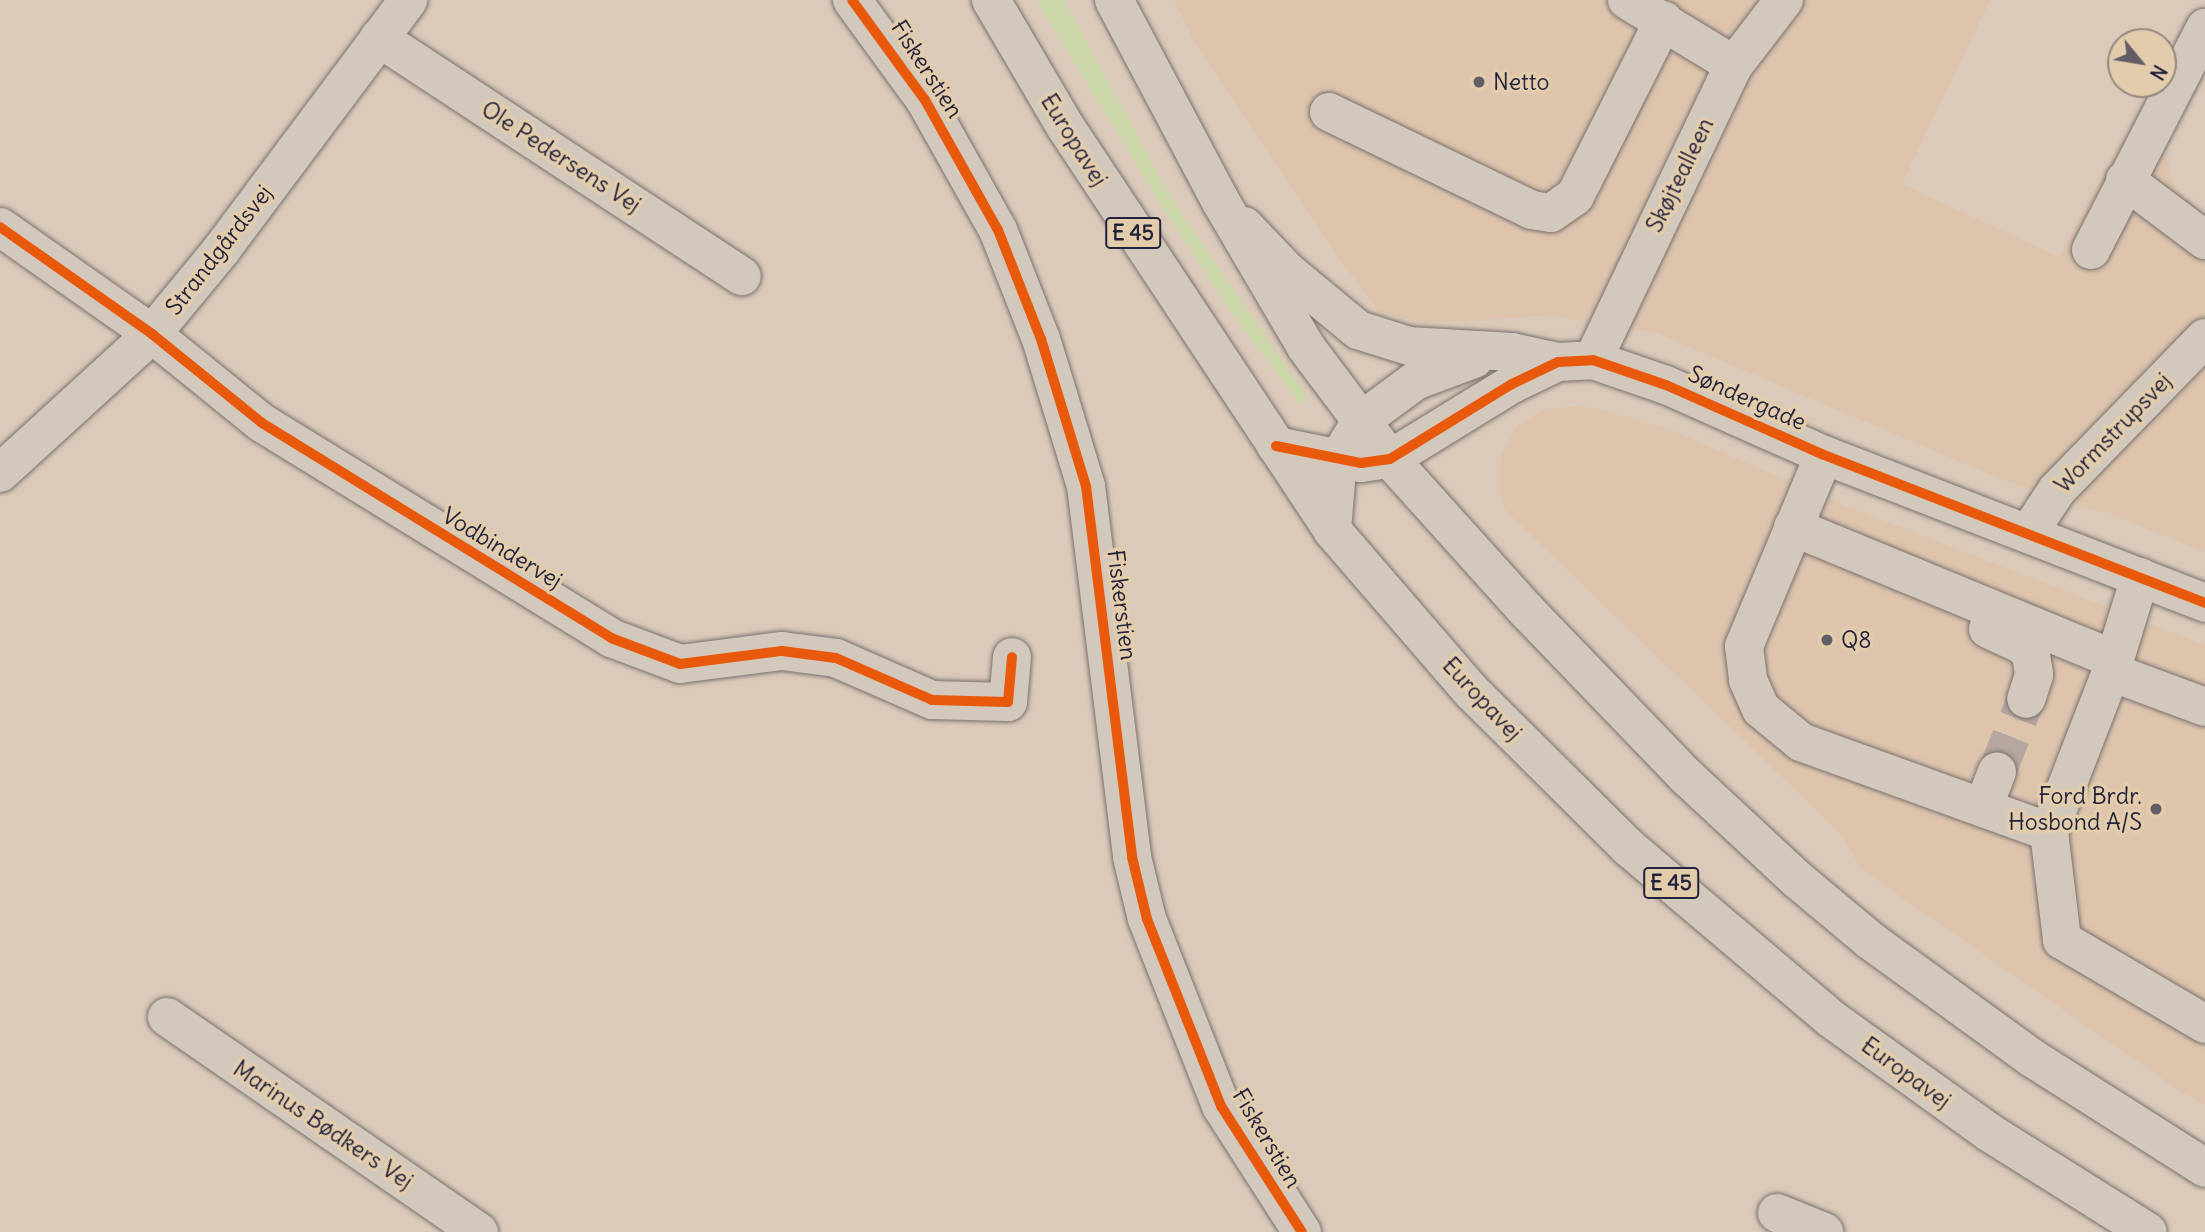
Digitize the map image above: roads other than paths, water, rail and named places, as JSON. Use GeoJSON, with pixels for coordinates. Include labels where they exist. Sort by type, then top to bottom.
{"type":"FeatureCollection","features":[{"type":"Feature","properties":{"kind":"street","name":"Strandgårdsvej"},"geometry":{"type":"LineString","coordinates":[[0,473],[152,334],[222,249],[408,0]]}},
{"type":"Feature","properties":{"kind":"street","name":"Fiskerstien"},"geometry":{"type":"LineString","coordinates":[[852,0],[925,100],[998,230],[1041,339],[1086,486],[1132,857],[1147,919],[1221,1106],[1302,1232]]}},
{"type":"Feature","properties":{"kind":"street","name":"Europavej"},"geometry":{"type":"LineString","coordinates":[[991,0],[1065,126],[1332,530],[1471,691],[1628,846],[1830,1018],[1990,1133],[2148,1232]]}},
{"type":"Feature","properties":{"kind":"street"},"geometry":{"type":"LineString","coordinates":[[1114,0],[1221,202],[1306,347],[1390,459],[1527,611],[1659,748],[1798,880],[1871,941],[2032,1058],[2205,1168]]}},
{"type":"Feature","properties":{"kind":"street"},"geometry":{"type":"LineString","coordinates":[[1627,0],[1664,20],[1734,65]]}},
{"type":"Feature","properties":{"kind":"street","name":"Skøjtealleen"},"geometry":{"type":"LineString","coordinates":[[1576,361],[1734,65],[1784,0]]}},
{"type":"Feature","properties":{"kind":"street"},"geometry":{"type":"LineString","coordinates":[[1329,112],[1532,211],[1551,213],[1574,196],[1664,20]]}},
{"type":"Feature","properties":{"kind":"street"},"geometry":{"type":"LineString","coordinates":[[2091,250],[2205,28]]}},
{"type":"Feature","properties":{"kind":"street","name":"Ole Pedersens Vej"},"geometry":{"type":"LineString","coordinates":[[379,38],[742,276]]}},
{"type":"Feature","properties":{"kind":"street"},"geometry":{"type":"LineString","coordinates":[[2125,180],[2205,240]]}},
{"type":"Feature","properties":{"kind":"street","name":"Søndergade"},"geometry":{"type":"LineString","coordinates":[[1221,202],[1288,272],[1358,330],[1383,340],[1433,349],[1499,352],[1576,361],[1666,385],[1824,455],[2205,603]]}},
{"type":"Feature","properties":{"kind":"street","name":"Vodbindervej"},"geometry":{"type":"LineString","coordinates":[[0,227],[152,334],[262,423],[611,638],[680,664],[782,650],[836,658],[932,700],[1008,702],[1012,657]]}},
{"type":"Feature","properties":{"kind":"street","name":"Wormstrupsvej"},"geometry":{"type":"LineString","coordinates":[[2028,534],[2057,490],[2205,338]]}},
{"type":"Feature","properties":{"kind":"street","name":"Søndergade"},"geometry":{"type":"LineString","coordinates":[[1332,530],[1338,459],[1362,421],[1415,381],[1499,352]]}},
{"type":"Feature","properties":{"kind":"street"},"geometry":{"type":"LineString","coordinates":[[1276,446],[1361,463],[1390,459],[1512,384],[1576,361]]}},
{"type":"Feature","properties":{"kind":"street"},"geometry":{"type":"LineString","coordinates":[[1824,455],[1744,646],[1748,680],[1761,709],[1801,742],[2049,832]]}},
{"type":"Feature","properties":{"kind":"street"},"geometry":{"type":"LineString","coordinates":[[1793,527],[1909,575],[2205,707]]}},
{"type":"Feature","properties":{"kind":"street"},"geometry":{"type":"LineString","coordinates":[[1909,575],[1931,607],[2024,646],[2031,655],[2034,675],[2026,699]]}},
{"type":"Feature","properties":{"kind":"street"},"geometry":{"type":"LineString","coordinates":[[2140,577],[2113,666],[2049,832],[2063,940],[2205,1024]]}},
{"type":"Feature","properties":{"kind":"street"},"geometry":{"type":"LineString","coordinates":[[1983,808],[1997,772]]}},
{"type":"Feature","properties":{"kind":"street","name":"Marinus Bødkers Vej"},"geometry":{"type":"LineString","coordinates":[[167,1017],[479,1232]]}},
{"type":"Feature","properties":{"kind":"street"},"geometry":{"type":"LineString","coordinates":[[1777,1213],[1824,1232]]}},
{"type":"Feature","properties":{"kind":"tunnel"},"geometry":{"type":"LineString","coordinates":[[1997,772],[2026,699]]}},
{"type":"Feature","properties":{"kind":"place","name":"Netto"},"geometry":{"type":"Point","coordinates":[1479,82]}},
{"type":"Feature","properties":{"kind":"place","name":"Q8"},"geometry":{"type":"Point","coordinates":[1827,640]}},
{"type":"Feature","properties":{"kind":"place","name":"Ford Brdr. Hosbond A/S"},"geometry":{"type":"Point","coordinates":[2156,809]}}]}
